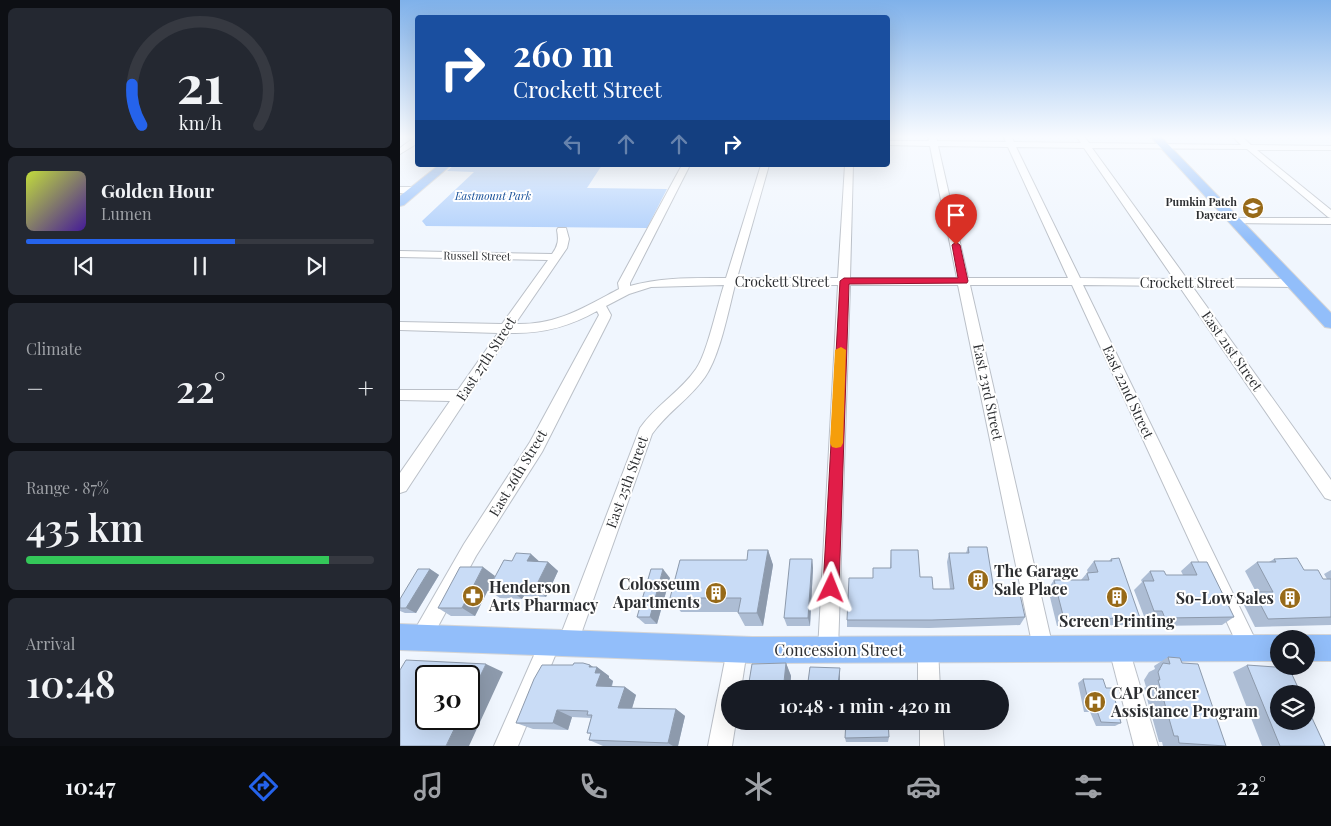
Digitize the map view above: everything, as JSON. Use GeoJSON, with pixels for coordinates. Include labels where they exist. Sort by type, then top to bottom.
{"type":"FeatureCollection","features":[{"type":"Feature","properties":{"kind":"main road"},"geometry":{"type":"LineString","coordinates":[[400,202],[439,171]]}},
{"type":"Feature","properties":{"kind":"main road"},"geometry":{"type":"LineString","coordinates":[[1188,171],[1331,323]]}},
{"type":"Feature","properties":{"kind":"main road","name":"Concession Street"},"geometry":{"type":"LineString","coordinates":[[411,637],[737,650],[1270,648]]}},
{"type":"Feature","properties":{"kind":"main road"},"geometry":{"type":"LineString","coordinates":[[1315,648],[1331,648]]}},
{"type":"Feature","properties":{"kind":"street"},"geometry":{"type":"LineString","coordinates":[[625,291],[624,282],[683,171]]}},
{"type":"Feature","properties":{"kind":"street","name":"East 25th Street"},"geometry":{"type":"LineString","coordinates":[[506,746],[558,644],[640,441],[652,420],[688,389],[703,370],[763,171]]}},
{"type":"Feature","properties":{"kind":"street"},"geometry":{"type":"LineString","coordinates":[[828,650],[849,171]]}},
{"type":"Feature","properties":{"kind":"street","name":"East 23rd Street"},"geometry":{"type":"LineString","coordinates":[[940,171],[1042,648]]}},
{"type":"Feature","properties":{"kind":"street","name":"East 22nd Street"},"geometry":{"type":"LineString","coordinates":[[1024,171],[1249,648]]}},
{"type":"Feature","properties":{"kind":"street","name":"East 21st Street"},"geometry":{"type":"LineString","coordinates":[[1105,171],[1331,493]]}},
{"type":"Feature","properties":{"kind":"street"},"geometry":{"type":"LineString","coordinates":[[1278,171],[1331,215]]}},
{"type":"Feature","properties":{"kind":"street"},"geometry":{"type":"LineString","coordinates":[[400,190],[414,190]]}},
{"type":"Feature","properties":{"kind":"street"},"geometry":{"type":"LineString","coordinates":[[1235,221],[1331,221]]}},
{"type":"Feature","properties":{"kind":"street","name":"East 27th Street"},"geometry":{"type":"LineString","coordinates":[[400,486],[462,396],[510,321],[564,244],[562,230]]}},
{"type":"Feature","properties":{"kind":"street","name":"Russell Street"},"geometry":{"type":"LineString","coordinates":[[400,254],[555,257]]}},
{"type":"Feature","properties":{"kind":"street","name":"Crockett Street"},"geometry":{"type":"LineString","coordinates":[[400,326],[530,329],[556,325],[575,318],[625,291],[657,283],[964,281],[1294,283]]}},
{"type":"Feature","properties":{"kind":"street","name":"East 26th Street"},"geometry":{"type":"LineString","coordinates":[[411,637],[470,550],[545,430],[604,318],[605,315],[599,305]]}},
{"type":"Feature","properties":{"kind":"street"},"geometry":{"type":"LineString","coordinates":[[400,394],[462,396]]}},
{"type":"Feature","properties":{"kind":"street"},"geometry":{"type":"LineString","coordinates":[[1119,648],[1146,746]]}},
{"type":"Feature","properties":{"kind":"street"},"geometry":{"type":"LineString","coordinates":[[928,649],[930,680]]}},
{"type":"Feature","properties":{"kind":"street"},"geometry":{"type":"LineString","coordinates":[[732,680],[737,650]]}},
{"type":"Feature","properties":{"kind":"street"},"geometry":{"type":"LineString","coordinates":[[720,746],[723,730]]}},
{"type":"Feature","properties":{"kind":"street"},"geometry":{"type":"LineString","coordinates":[[931,730],[932,746]]}},
{"type":"Feature","properties":{"kind":"green space","name":"Eastmount Park"},"geometry":{"type":"Polygon","coordinates":[[[447,171],[598,171],[587,188],[667,189],[647,228],[426,226],[422,221],[474,172],[447,171]]]}},
{"type":"Feature","properties":{"kind":"building"},"geometry":{"type":"Polygon","coordinates":[[[968,547],[987,547],[994,590],[1019,590],[1025,617],[847,620],[849,578],[873,578],[873,568],[891,568],[891,550],[918,550],[920,577],[932,577],[933,589],[954,589],[949,553],[969,553],[968,547]]]}},
{"type":"Feature","properties":{"kind":"building"},"geometry":{"type":"Polygon","coordinates":[[[748,550],[768,550],[757,613],[738,613],[741,598],[670,598],[680,560],[747,560],[748,550]]]}},
{"type":"Feature","properties":{"kind":"building"},"geometry":{"type":"Polygon","coordinates":[[[516,553],[531,554],[527,561],[548,562],[535,588],[513,587],[511,591],[488,590],[504,560],[512,561],[516,553]]]}},
{"type":"Feature","properties":{"kind":"building"},"geometry":{"type":"Polygon","coordinates":[[[1119,558],[1140,618],[1064,619],[1054,580],[1089,580],[1087,573],[1098,572],[1094,561],[1112,561],[1111,559],[1119,558]]]}},
{"type":"Feature","properties":{"kind":"building"},"geometry":{"type":"Polygon","coordinates":[[[1297,558],[1304,570],[1318,570],[1323,579],[1331,579],[1331,617],[1268,619],[1254,592],[1273,592],[1257,562],[1276,562],[1274,559],[1297,558]]]}},
{"type":"Feature","properties":{"kind":"building"},"geometry":{"type":"Polygon","coordinates":[[[790,559],[812,559],[808,618],[784,618],[790,559]]]}},
{"type":"Feature","properties":{"kind":"building"},"geometry":{"type":"Polygon","coordinates":[[[1191,562],[1207,562],[1234,617],[1165,618],[1162,611],[1154,611],[1143,581],[1154,581],[1150,571],[1164,571],[1166,575],[1197,575],[1191,562]]]}},
{"type":"Feature","properties":{"kind":"building"},"geometry":{"type":"Polygon","coordinates":[[[460,567],[483,567],[462,608],[438,608],[460,567]]]}},
{"type":"Feature","properties":{"kind":"building"},"geometry":{"type":"Polygon","coordinates":[[[418,569],[430,569],[406,608],[400,608],[400,599],[418,569]]]}},
{"type":"Feature","properties":{"kind":"building"},"geometry":{"type":"Polygon","coordinates":[[[651,569],[663,569],[650,617],[637,617],[651,569]]]}},
{"type":"Feature","properties":{"kind":"building"},"geometry":{"type":"Polygon","coordinates":[[[1168,657],[1180,658],[1182,663],[1198,664],[1226,746],[1179,743],[1178,736],[1174,736],[1158,680],[1160,680],[1158,672],[1163,663],[1170,664],[1168,657]]]}},
{"type":"Feature","properties":{"kind":"building"},"geometry":{"type":"Polygon","coordinates":[[[406,660],[486,664],[480,676],[480,665],[415,665],[415,730],[454,730],[446,746],[400,746],[400,670],[406,660]]]}},
{"type":"Feature","properties":{"kind":"building"},"geometry":{"type":"Polygon","coordinates":[[[574,663],[583,663],[590,665],[589,667],[597,667],[595,673],[601,673],[596,686],[625,687],[618,708],[676,709],[668,743],[589,740],[591,733],[587,733],[592,715],[587,715],[588,711],[557,710],[553,723],[516,723],[534,679],[542,665],[573,665],[574,663]]]}},
{"type":"Feature","properties":{"kind":"building"},"geometry":{"type":"Polygon","coordinates":[[[786,663],[784,680],[749,680],[752,664],[786,663]]]}},
{"type":"Feature","properties":{"kind":"building"},"geometry":{"type":"Polygon","coordinates":[[[1247,665],[1270,667],[1270,675],[1292,675],[1297,685],[1270,685],[1270,721],[1247,665]]]}},
{"type":"Feature","properties":{"kind":"building"},"geometry":{"type":"Polygon","coordinates":[[[810,667],[840,668],[839,680],[808,680],[810,667]]]}},
{"type":"Feature","properties":{"kind":"building","name":"CAP Cancer Assistance Program"},"geometry":{"type":"Polygon","coordinates":[[[1083,679],[1103,679],[1106,688],[1112,688],[1121,723],[1101,722],[1096,708],[1090,708],[1083,679]]]}},
{"type":"Feature","properties":{"kind":"building"},"geometry":{"type":"Polygon","coordinates":[[[1315,724],[1325,746],[1280,746],[1273,730],[1315,730],[1315,724]]]}},
{"type":"Feature","properties":{"kind":"building"},"geometry":{"type":"Polygon","coordinates":[[[845,730],[889,730],[889,737],[845,738],[845,730]]]}},
{"type":"Feature","properties":{"kind":"slow traffic"},"geometry":{"type":"LineString","coordinates":[[836,443],[841,350]]}},
{"type":"Feature","properties":{"kind":"place","name":"Pumkin Patch Daycare"},"geometry":{"type":"Point","coordinates":[1253,208]}},
{"type":"Feature","properties":{"kind":"place","name":"The Garage Sale Place"},"geometry":{"type":"Point","coordinates":[978,580]}},
{"type":"Feature","properties":{"kind":"place","name":"Colosseum Apartments"},"geometry":{"type":"Point","coordinates":[716,593]}},
{"type":"Feature","properties":{"kind":"place","name":"Henderson Arts Pharmacy"},"geometry":{"type":"Point","coordinates":[473,596]}},
{"type":"Feature","properties":{"kind":"place","name":"Screen Printing"},"geometry":{"type":"Point","coordinates":[1117,597]}},
{"type":"Feature","properties":{"kind":"place","name":"So-Low Sales"},"geometry":{"type":"Point","coordinates":[1290,598]}},
{"type":"Feature","properties":{"kind":"place","name":"CAP Cancer Assistance Program"},"geometry":{"type":"Point","coordinates":[1095,702]}},
{"type":"Feature","properties":{"kind":"route"},"geometry":{"type":"LineString","coordinates":[[831,588],[844,281],[964,281],[956,245]]}}]}
